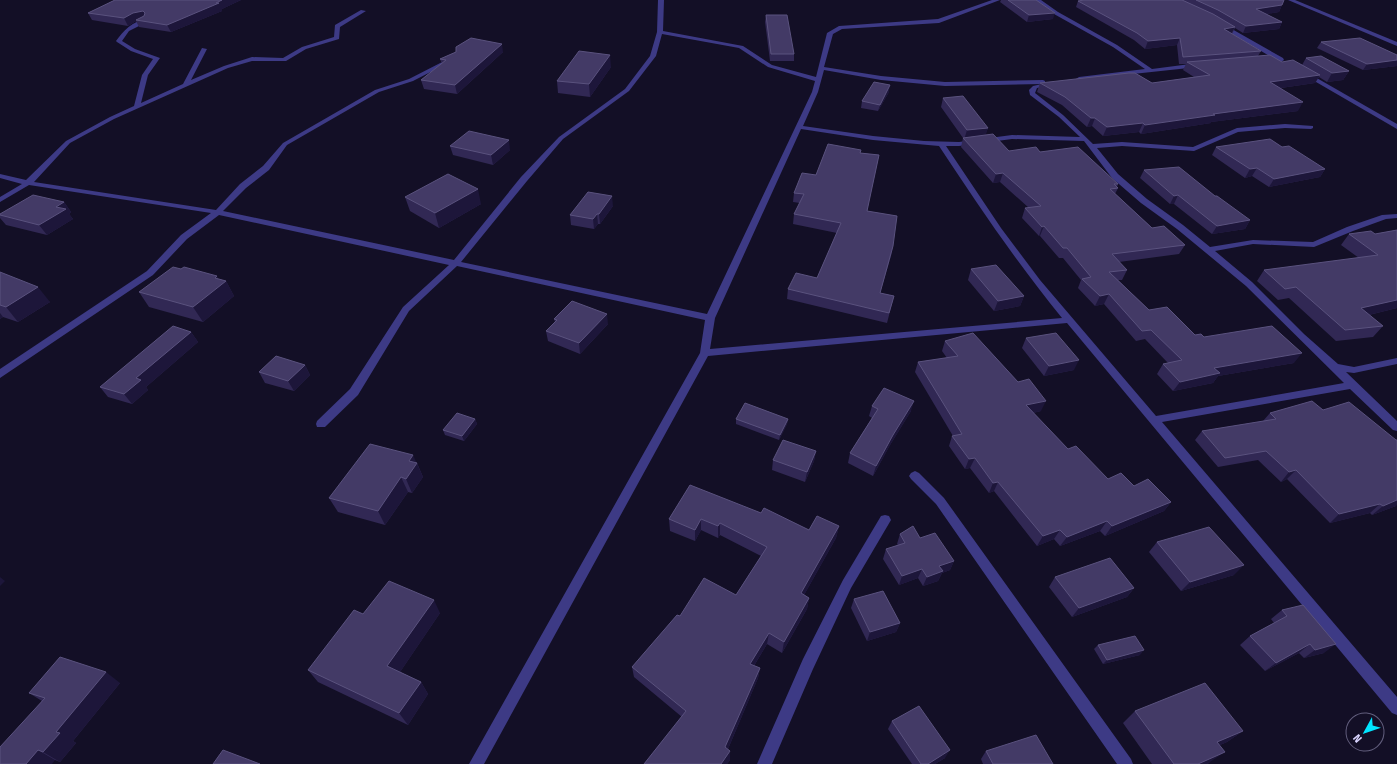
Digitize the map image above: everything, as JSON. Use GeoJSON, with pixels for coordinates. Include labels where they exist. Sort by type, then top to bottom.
{"type":"FeatureCollection","features":[{"type":"Feature","properties":{"kind":"street"},"geometry":{"type":"LineString","coordinates":[[321,424],[354,392],[406,309],[456,263],[524,179],[560,138],[626,90],[653,56],[660,32],[661,0]]}},
{"type":"Feature","properties":{"kind":"street"},"geometry":{"type":"LineString","coordinates":[[476,764],[705,353],[710,318],[815,92],[830,33],[841,28],[939,21],[997,0]]}},
{"type":"Feature","properties":{"kind":"street"},"geometry":{"type":"LineString","coordinates":[[1038,0],[1056,13],[1115,46],[1150,70]]}},
{"type":"Feature","properties":{"kind":"street"},"geometry":{"type":"LineString","coordinates":[[1291,0],[1397,44]]}},
{"type":"Feature","properties":{"kind":"street"},"geometry":{"type":"LineString","coordinates":[[0,200],[28,183],[68,142],[137,106],[232,65],[252,59],[284,60],[304,48],[336,38],[337,26],[363,11]]}},
{"type":"Feature","properties":{"kind":"street"},"geometry":{"type":"LineString","coordinates":[[137,106],[145,75],[157,58],[133,50],[119,41],[127,30],[145,21]]}},
{"type":"Feature","properties":{"kind":"street"},"geometry":{"type":"LineString","coordinates":[[1218,23],[1287,63]]}},
{"type":"Feature","properties":{"kind":"street"},"geometry":{"type":"LineString","coordinates":[[660,32],[741,47],[770,66],[818,80]]}},
{"type":"Feature","properties":{"kind":"street"},"geometry":{"type":"LineString","coordinates":[[186,85],[204,49]]}},
{"type":"Feature","properties":{"kind":"street"},"geometry":{"type":"LineString","coordinates":[[0,374],[150,273],[184,237],[218,212],[244,186],[266,168],[285,144],[377,91],[411,80],[455,58]]}},
{"type":"Feature","properties":{"kind":"street"},"geometry":{"type":"LineString","coordinates":[[1259,60],[1281,60]]}},
{"type":"Feature","properties":{"kind":"street"},"geometry":{"type":"LineString","coordinates":[[1075,80],[1208,64]]}},
{"type":"Feature","properties":{"kind":"street"},"geometry":{"type":"LineString","coordinates":[[821,68],[881,78],[945,84],[1060,82],[1035,87],[1032,90],[1032,94],[1061,116],[1088,143],[1115,176],[1144,201],[1209,250],[1249,284],[1301,336],[1397,427]]}},
{"type":"Feature","properties":{"kind":"street"},"geometry":{"type":"LineString","coordinates":[[1300,70],[1397,127]]}},
{"type":"Feature","properties":{"kind":"street"},"geometry":{"type":"LineString","coordinates":[[799,127],[873,138],[941,144],[978,142],[1012,137],[1194,149],[1237,130],[1285,126],[1311,126]]}},
{"type":"Feature","properties":{"kind":"street"},"geometry":{"type":"LineString","coordinates":[[941,144],[1037,282],[1397,708]]}},
{"type":"Feature","properties":{"kind":"street"},"geometry":{"type":"LineString","coordinates":[[0,176],[28,183],[218,212],[710,318]]}},
{"type":"Feature","properties":{"kind":"street"},"geometry":{"type":"LineString","coordinates":[[1209,250],[1253,242],[1314,245],[1350,229],[1385,217],[1397,216]]}},
{"type":"Feature","properties":{"kind":"street"},"geometry":{"type":"LineString","coordinates":[[705,353],[1070,320]]}},
{"type":"Feature","properties":{"kind":"street"},"geometry":{"type":"LineString","coordinates":[[1335,367],[1354,370],[1397,361]]}},
{"type":"Feature","properties":{"kind":"street"},"geometry":{"type":"LineString","coordinates":[[1154,420],[1352,385]]}},
{"type":"Feature","properties":{"kind":"street"},"geometry":{"type":"LineString","coordinates":[[915,476],[940,501],[1126,764]]}},
{"type":"Feature","properties":{"kind":"street"},"geometry":{"type":"LineString","coordinates":[[764,764],[808,664],[848,584],[885,520]]}},
{"type":"Feature","properties":{"kind":"building"},"geometry":{"type":"Polygon","coordinates":[[[115,0],[222,0],[216,3],[219,3],[167,25],[136,20],[144,16],[145,13],[143,11],[133,13],[124,18],[88,13],[115,0]]]}},
{"type":"Feature","properties":{"kind":"building"},"geometry":{"type":"Polygon","coordinates":[[[1008,0],[1036,0],[1055,13],[1029,15],[1008,0]]]}},
{"type":"Feature","properties":{"kind":"building"},"geometry":{"type":"Polygon","coordinates":[[[1182,0],[1213,14],[1235,27],[1224,29],[1261,51],[1183,57],[1180,38],[1148,41],[1137,33],[1078,1],[1182,0]]]}},
{"type":"Feature","properties":{"kind":"building"},"geometry":{"type":"Polygon","coordinates":[[[1196,0],[1284,0],[1282,5],[1256,9],[1282,22],[1246,26],[1218,10],[1196,0]]]}},
{"type":"Feature","properties":{"kind":"building"},"geometry":{"type":"Polygon","coordinates":[[[766,15],[787,15],[794,54],[771,54],[766,15]]]}},
{"type":"Feature","properties":{"kind":"building"},"geometry":{"type":"Polygon","coordinates":[[[471,38],[502,44],[455,85],[421,80],[446,60],[440,59],[456,52],[456,47],[471,38]]]}},
{"type":"Feature","properties":{"kind":"building"},"geometry":{"type":"Polygon","coordinates":[[[1360,38],[1397,55],[1397,60],[1367,64],[1321,42],[1360,38]]]}},
{"type":"Feature","properties":{"kind":"building"},"geometry":{"type":"Polygon","coordinates":[[[579,51],[610,55],[589,84],[557,81],[579,51]]]}},
{"type":"Feature","properties":{"kind":"building"},"geometry":{"type":"Polygon","coordinates":[[[1270,55],[1282,62],[1293,60],[1320,75],[1270,82],[1303,102],[1145,125],[1143,123],[1107,127],[1095,118],[1091,118],[1065,97],[1040,83],[1135,73],[1152,83],[1210,75],[1187,62],[1270,55]]]}},
{"type":"Feature","properties":{"kind":"building"},"geometry":{"type":"Polygon","coordinates":[[[1321,56],[1349,71],[1332,73],[1306,58],[1321,56]]]}},
{"type":"Feature","properties":{"kind":"building"},"geometry":{"type":"Polygon","coordinates":[[[874,82],[890,85],[880,105],[862,101],[874,82]]]}},
{"type":"Feature","properties":{"kind":"building"},"geometry":{"type":"Polygon","coordinates":[[[963,96],[988,128],[967,130],[943,98],[963,96]]]}},
{"type":"Feature","properties":{"kind":"building"},"geometry":{"type":"Polygon","coordinates":[[[469,131],[509,140],[491,155],[450,146],[469,131]]]}},
{"type":"Feature","properties":{"kind":"building"},"geometry":{"type":"Polygon","coordinates":[[[993,134],[1009,151],[1036,147],[1040,152],[1078,147],[1118,184],[1114,184],[1118,188],[1110,189],[1152,228],[1164,226],[1185,245],[1112,254],[1127,270],[1109,272],[1149,310],[1167,307],[1195,335],[1201,334],[1204,337],[1272,326],[1302,353],[1214,368],[1220,373],[1180,382],[1163,364],[1182,360],[1151,330],[1142,331],[1109,294],[1100,296],[1082,279],[1091,277],[1067,248],[1063,248],[1044,226],[1042,227],[1025,208],[1041,206],[1003,173],[996,174],[963,138],[993,134]]]}},
{"type":"Feature","properties":{"kind":"building"},"geometry":{"type":"Polygon","coordinates":[[[1270,139],[1282,147],[1289,146],[1325,169],[1274,179],[1257,168],[1250,169],[1216,147],[1270,139]]]}},
{"type":"Feature","properties":{"kind":"building"},"geometry":{"type":"Polygon","coordinates":[[[828,144],[861,150],[860,153],[879,155],[867,211],[897,216],[893,246],[880,293],[894,296],[889,313],[788,289],[796,273],[817,278],[841,223],[794,214],[804,194],[794,193],[802,173],[816,175],[828,144]]]}},
{"type":"Feature","properties":{"kind":"building"},"geometry":{"type":"Polygon","coordinates":[[[1179,167],[1215,196],[1250,220],[1217,226],[1178,195],[1174,196],[1144,170],[1179,167]]]}},
{"type":"Feature","properties":{"kind":"building"},"geometry":{"type":"Polygon","coordinates":[[[448,174],[478,189],[435,213],[405,197],[448,174]]]}},
{"type":"Feature","properties":{"kind":"building"},"geometry":{"type":"Polygon","coordinates":[[[588,192],[612,196],[599,214],[597,214],[593,219],[570,215],[588,192]]]}},
{"type":"Feature","properties":{"kind":"building"},"geometry":{"type":"Polygon","coordinates":[[[33,195],[64,202],[56,207],[66,209],[39,225],[0,215],[0,214],[33,195]]]}},
{"type":"Feature","properties":{"kind":"building"},"geometry":{"type":"Polygon","coordinates":[[[1397,230],[1397,300],[1361,308],[1383,326],[1345,330],[1296,287],[1285,289],[1264,270],[1378,255],[1349,234],[1371,231],[1375,234],[1397,230]]]}},
{"type":"Feature","properties":{"kind":"building"},"geometry":{"type":"Polygon","coordinates":[[[996,265],[1024,296],[998,301],[971,269],[996,265]]]}},
{"type":"Feature","properties":{"kind":"building"},"geometry":{"type":"Polygon","coordinates":[[[173,267],[181,269],[184,267],[217,276],[215,278],[226,281],[193,307],[139,292],[173,267]]]}},
{"type":"Feature","properties":{"kind":"building"},"geometry":{"type":"Polygon","coordinates":[[[0,272],[38,287],[6,307],[0,305],[0,272]]]}},
{"type":"Feature","properties":{"kind":"building"},"geometry":{"type":"Polygon","coordinates":[[[572,301],[607,314],[579,343],[546,331],[557,320],[554,319],[572,301]]]}},
{"type":"Feature","properties":{"kind":"building"},"geometry":{"type":"Polygon","coordinates":[[[173,326],[191,332],[136,378],[141,380],[124,394],[100,387],[173,326]]]}},
{"type":"Feature","properties":{"kind":"building"},"geometry":{"type":"Polygon","coordinates":[[[973,333],[1018,382],[1029,379],[1046,401],[1026,405],[1068,449],[1076,446],[1108,479],[1121,473],[1134,486],[1148,479],[1171,502],[1112,526],[1107,521],[1067,537],[1060,530],[1043,536],[998,482],[993,483],[975,458],[969,459],[952,436],[962,434],[918,362],[958,356],[945,341],[973,333]]]}},
{"type":"Feature","properties":{"kind":"building"},"geometry":{"type":"Polygon","coordinates":[[[1056,333],[1079,360],[1049,366],[1026,338],[1056,333]]]}},
{"type":"Feature","properties":{"kind":"building"},"geometry":{"type":"Polygon","coordinates":[[[276,356],[305,365],[288,381],[259,372],[276,356]]]}},
{"type":"Feature","properties":{"kind":"building"},"geometry":{"type":"Polygon","coordinates":[[[884,388],[914,401],[876,466],[850,453],[878,409],[872,406],[884,388]]]}},
{"type":"Feature","properties":{"kind":"building"},"geometry":{"type":"Polygon","coordinates":[[[1312,401],[1323,410],[1349,402],[1397,440],[1397,500],[1383,506],[1380,504],[1339,514],[1296,470],[1289,472],[1266,451],[1225,458],[1202,431],[1276,419],[1270,413],[1312,401]]]}},
{"type":"Feature","properties":{"kind":"building"},"geometry":{"type":"Polygon","coordinates":[[[745,403],[788,419],[780,435],[736,419],[745,403]]]}},
{"type":"Feature","properties":{"kind":"building"},"geometry":{"type":"Polygon","coordinates":[[[457,413],[475,419],[462,436],[443,430],[457,413]]]}},
{"type":"Feature","properties":{"kind":"building"},"geometry":{"type":"Polygon","coordinates":[[[783,440],[816,451],[807,472],[773,460],[783,440]]]}},
{"type":"Feature","properties":{"kind":"building"},"geometry":{"type":"Polygon","coordinates":[[[370,444],[413,455],[409,461],[417,463],[406,479],[401,477],[378,511],[329,498],[370,444]]]}},
{"type":"Feature","properties":{"kind":"building"},"geometry":{"type":"Polygon","coordinates":[[[690,485],[761,513],[764,508],[809,530],[817,516],[839,526],[801,593],[809,598],[784,642],[769,633],[750,664],[760,668],[725,747],[730,751],[721,764],[644,764],[686,711],[632,667],[677,615],[680,616],[704,578],[736,595],[767,547],[720,523],[718,526],[701,519],[695,530],[669,519],[690,485]]]}},
{"type":"Feature","properties":{"kind":"building"},"geometry":{"type":"Polygon","coordinates":[[[913,526],[920,538],[935,533],[954,561],[939,566],[943,571],[927,577],[922,569],[902,576],[886,549],[905,543],[900,534],[913,526]]]}},
{"type":"Feature","properties":{"kind":"building"},"geometry":{"type":"Polygon","coordinates":[[[1209,527],[1244,565],[1190,582],[1157,542],[1209,527]]]}},
{"type":"Feature","properties":{"kind":"building"},"geometry":{"type":"Polygon","coordinates":[[[1110,558],[1134,588],[1079,608],[1055,577],[1110,558]]]}},
{"type":"Feature","properties":{"kind":"building"},"geometry":{"type":"Polygon","coordinates":[[[389,581],[434,600],[387,666],[421,682],[399,713],[308,670],[354,610],[363,614],[389,581]]]}},
{"type":"Feature","properties":{"kind":"building"},"geometry":{"type":"Polygon","coordinates":[[[883,591],[900,623],[870,632],[854,599],[883,591]]]}},
{"type":"Feature","properties":{"kind":"building"},"geometry":{"type":"Polygon","coordinates":[[[1303,605],[1336,644],[1315,650],[1310,644],[1276,663],[1250,636],[1287,616],[1282,610],[1303,605]]]}},
{"type":"Feature","properties":{"kind":"building"},"geometry":{"type":"Polygon","coordinates":[[[1135,636],[1144,650],[1107,660],[1098,645],[1135,636]]]}},
{"type":"Feature","properties":{"kind":"building"},"geometry":{"type":"Polygon","coordinates":[[[60,657],[106,672],[56,732],[60,733],[43,752],[38,750],[26,764],[0,764],[0,747],[45,698],[29,693],[60,657]]]}},
{"type":"Feature","properties":{"kind":"building"},"geometry":{"type":"Polygon","coordinates":[[[1205,683],[1243,731],[1217,742],[1225,752],[1198,764],[1174,764],[1135,711],[1205,683]]]}},
{"type":"Feature","properties":{"kind":"building"},"geometry":{"type":"Polygon","coordinates":[[[919,706],[950,750],[928,764],[921,764],[892,721],[919,706]]]}},
{"type":"Feature","properties":{"kind":"building"},"geometry":{"type":"Polygon","coordinates":[[[1036,735],[1053,764],[993,764],[986,751],[1036,735]]]}},
{"type":"Feature","properties":{"kind":"building"},"geometry":{"type":"Polygon","coordinates":[[[223,750],[260,764],[213,764],[223,750]]]}}]}
